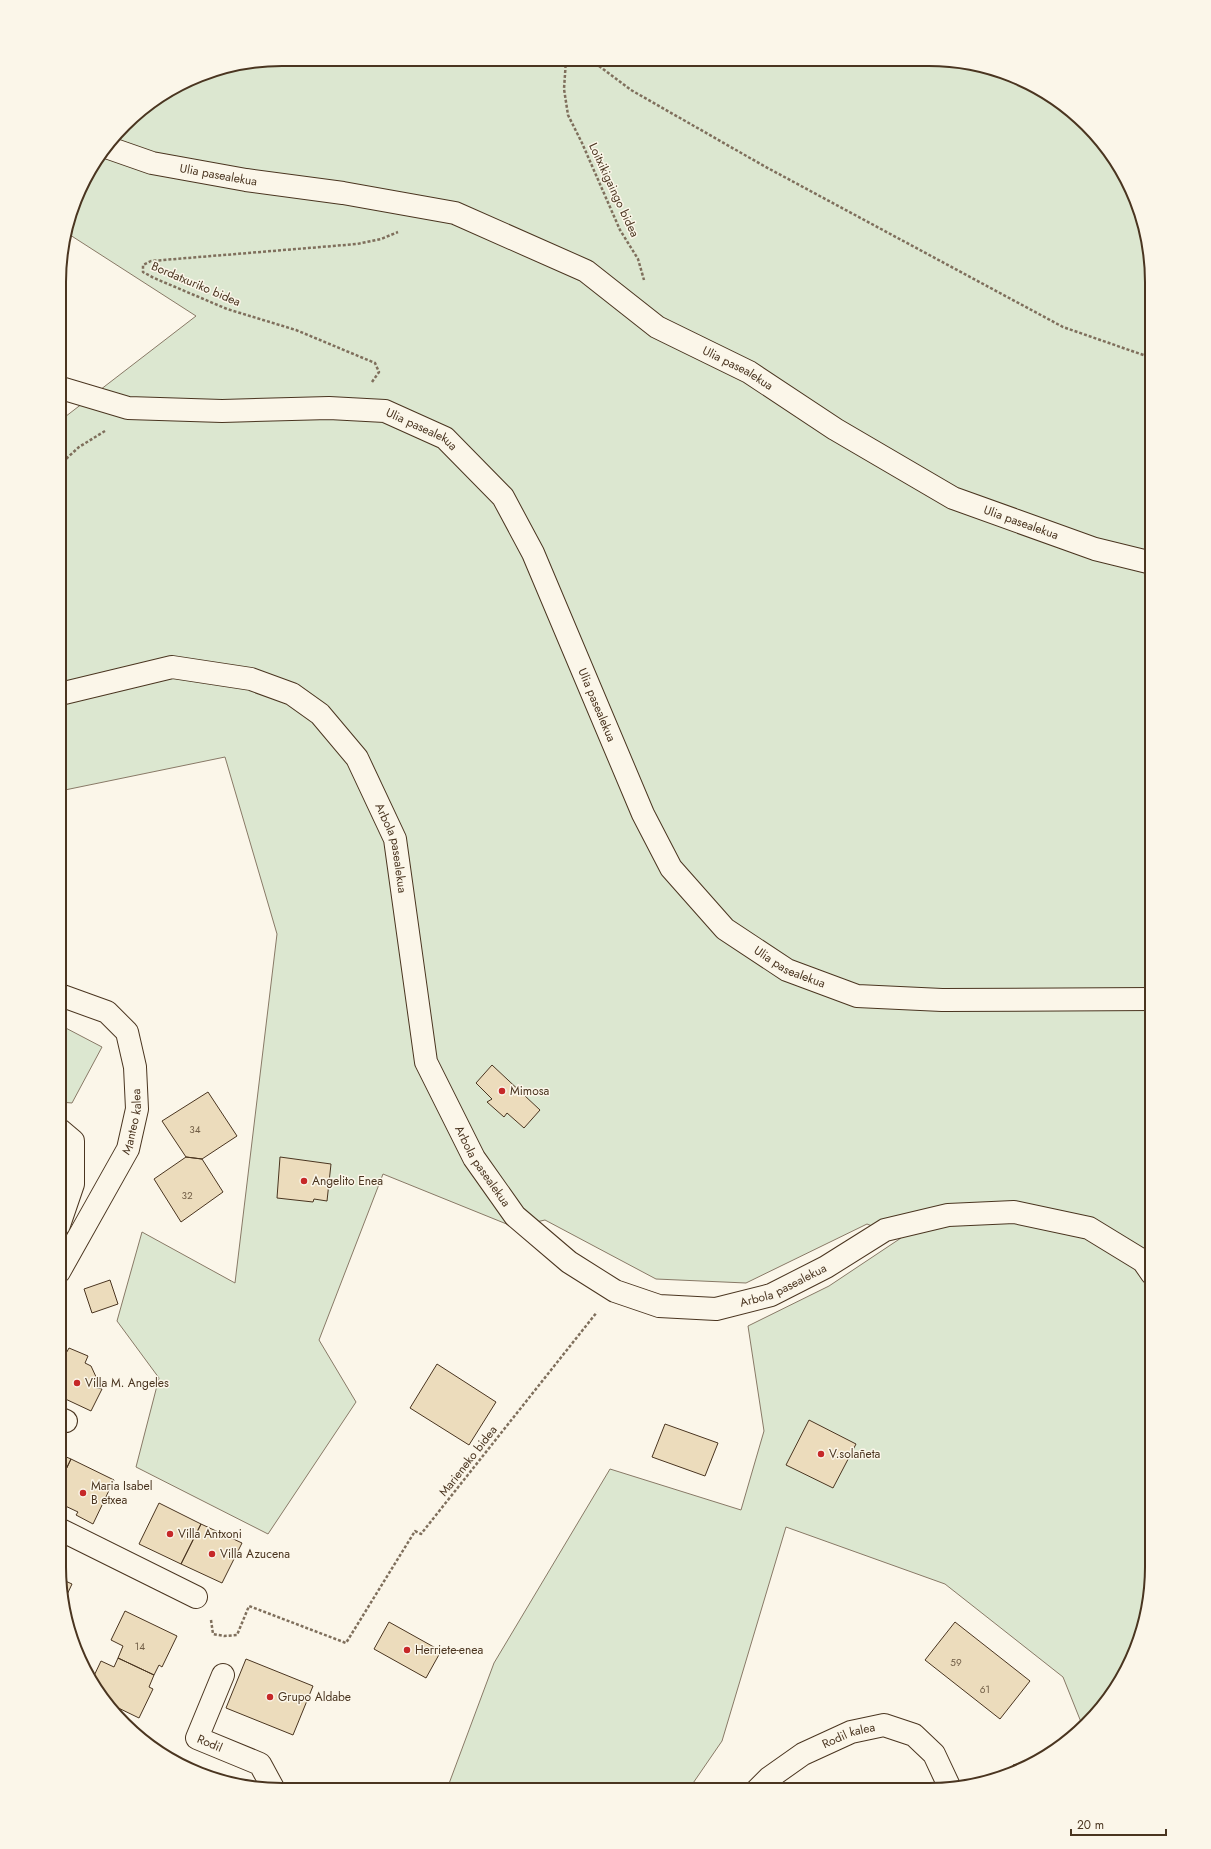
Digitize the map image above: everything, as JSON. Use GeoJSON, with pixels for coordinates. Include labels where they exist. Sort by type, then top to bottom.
{"type":"FeatureCollection","features":[{"type":"Feature","properties":{"kind":"street","name":"Ulia pasealekua"},"geometry":{"type":"LineString","coordinates":[[112,149],[152,163],[246,180],[344,193],[455,213],[586,271],[657,327],[749,372],[835,429],[953,498],[1095,549],[1145,561]]}},
{"type":"Feature","properties":{"kind":"street","name":"Ulia pasealekua"},"geometry":{"type":"LineString","coordinates":[[66,389],[128,408],[222,411],[329,408],[385,411],[445,438],[503,497],[533,553],[643,814],[672,868],[725,929],[787,970],[857,996],[942,1000],[1145,999]]}},
{"type":"Feature","properties":{"kind":"street","name":"Arbola pasealekua"},"geometry":{"type":"LineString","coordinates":[[66,693],[172,667],[251,679],[292,694],[320,714],[357,758],[395,839],[426,1062],[474,1158],[515,1216],[569,1262],[615,1291],[660,1306],[716,1309],[771,1295],[826,1268],[885,1230],[948,1215],[1014,1212],[1089,1228],[1143,1261],[1145,1264]]}},
{"type":"Feature","properties":{"kind":"street","name":"Manteo kalea"},"geometry":{"type":"LineString","coordinates":[[66,997],[107,1012],[127,1032],[135,1067],[137,1109],[128,1149],[66,1260]]}},
{"type":"Feature","properties":{"kind":"street"},"geometry":{"type":"LineString","coordinates":[[66,1135],[73,1140],[73,1184],[66,1206]]}},
{"type":"Feature","properties":{"kind":"street"},"geometry":{"type":"LineString","coordinates":[[66,1532],[196,1597]]}},
{"type":"Feature","properties":{"kind":"street","name":"Rodil"},"geometry":{"type":"LineString","coordinates":[[223,1675],[197,1738],[260,1764],[270,1783]]}},
{"type":"Feature","properties":{"kind":"street","name":"Rodil kalea"},"geometry":{"type":"LineString","coordinates":[[764,1783],[803,1754],[851,1732],[884,1725],[914,1735],[934,1754],[947,1782]]}},
{"type":"Feature","properties":{"kind":"path","name":"Loitxikigaingo bidea"},"geometry":{"type":"LineString","coordinates":[[566,66],[564,89],[568,115],[582,143],[620,230],[638,259],[644,281]]}},
{"type":"Feature","properties":{"kind":"path"},"geometry":{"type":"LineString","coordinates":[[598,66],[631,90],[764,166],[1056,323],[1145,355]]}},
{"type":"Feature","properties":{"kind":"path","name":"Bordatxuriko bidea"},"geometry":{"type":"LineString","coordinates":[[366,386],[372,382],[379,372],[375,363],[296,330],[227,309],[143,272],[143,265],[151,260],[357,244],[381,239],[402,231]]}},
{"type":"Feature","properties":{"kind":"path","name":"Marieneko bidea"},"geometry":{"type":"LineString","coordinates":[[196,1597],[208,1604],[214,1634],[224,1636],[237,1635],[249,1606],[346,1643],[415,1531],[421,1534],[615,1291]]}},
{"type":"Feature","properties":{"kind":"green space"},"geometry":{"type":"Polygon","coordinates":[[[268,66],[943,66],[985,73],[1025,88],[1049,102],[1082,129],[1109,162],[1123,186],[1134,212],[1141,240],[1145,268],[1145,1581],[1138,1623],[1129,1650],[1109,1687],[1081,1721],[1063,1677],[945,1584],[786,1527],[722,1741],[693,1783],[449,1783],[494,1663],[610,1469],[741,1510],[764,1431],[748,1326],[829,1286],[901,1238],[867,1224],[746,1283],[656,1279],[545,1220],[514,1227],[383,1174],[319,1340],[356,1402],[268,1534],[136,1467],[159,1378],[117,1321],[142,1232],[235,1283],[277,934],[225,757],[66,790],[66,416],[196,316],[71,236],[77,212],[88,186],[102,162],[129,129],[162,102],[186,88],[212,77],[240,70],[268,66]]]}},
{"type":"Feature","properties":{"kind":"green space"},"geometry":{"type":"Polygon","coordinates":[[[66,1028],[102,1047],[72,1103],[66,1102],[66,1028]]]}},
{"type":"Feature","properties":{"kind":"building","name":"Mimosa"},"geometry":{"type":"Polygon","coordinates":[[[492,1065],[540,1110],[524,1128],[507,1113],[504,1117],[487,1102],[492,1099],[476,1083],[492,1065]]]}},
{"type":"Feature","properties":{"kind":"building"},"geometry":{"type":"Polygon","coordinates":[[[208,1092],[237,1136],[202,1159],[186,1157],[162,1121],[208,1092]]]}},
{"type":"Feature","properties":{"kind":"building"},"geometry":{"type":"Polygon","coordinates":[[[186,1157],[202,1159],[223,1192],[181,1222],[154,1179],[186,1157]]]}},
{"type":"Feature","properties":{"kind":"building","name":"Angelito Enea"},"geometry":{"type":"Polygon","coordinates":[[[280,1157],[331,1164],[327,1201],[314,1199],[313,1202],[277,1198],[280,1157]]]}},
{"type":"Feature","properties":{"kind":"building"},"geometry":{"type":"Polygon","coordinates":[[[110,1280],[118,1304],[92,1313],[84,1289],[110,1280]]]}},
{"type":"Feature","properties":{"kind":"building","name":"Villa M. Angeles"},"geometry":{"type":"Polygon","coordinates":[[[69,1348],[88,1356],[85,1363],[91,1366],[97,1379],[94,1387],[102,1389],[91,1411],[66,1399],[66,1353],[69,1348]]]}},
{"type":"Feature","properties":{"kind":"building"},"geometry":{"type":"Polygon","coordinates":[[[437,1364],[496,1402],[469,1445],[410,1408],[437,1364]]]}},
{"type":"Feature","properties":{"kind":"building","name":"V.solañeta"},"geometry":{"type":"Polygon","coordinates":[[[809,1420],[856,1444],[833,1488],[786,1465],[809,1420]]]}},
{"type":"Feature","properties":{"kind":"building"},"geometry":{"type":"Polygon","coordinates":[[[665,1424],[718,1443],[705,1476],[652,1457],[665,1424]]]}},
{"type":"Feature","properties":{"kind":"building"},"geometry":{"type":"Polygon","coordinates":[[[66,1457],[71,1459],[66,1469],[66,1457]]]}},
{"type":"Feature","properties":{"kind":"building","name":"Maria Isabel B etxea"},"geometry":{"type":"Polygon","coordinates":[[[71,1459],[114,1480],[93,1524],[76,1515],[78,1512],[66,1506],[66,1469],[71,1459]]]}},
{"type":"Feature","properties":{"kind":"building","name":"Villa Antxoni"},"geometry":{"type":"Polygon","coordinates":[[[159,1503],[201,1524],[181,1564],[139,1544],[159,1503]]]}},
{"type":"Feature","properties":{"kind":"building","name":"Villa Azucena"},"geometry":{"type":"Polygon","coordinates":[[[201,1524],[242,1543],[222,1583],[181,1564],[201,1524]]]}},
{"type":"Feature","properties":{"kind":"building"},"geometry":{"type":"Polygon","coordinates":[[[66,1581],[72,1584],[68,1593],[66,1581]]]}},
{"type":"Feature","properties":{"kind":"building"},"geometry":{"type":"Polygon","coordinates":[[[125,1611],[177,1636],[162,1667],[159,1665],[154,1675],[118,1658],[123,1646],[111,1640],[125,1611]]]}},
{"type":"Feature","properties":{"kind":"building","name":"Herriete-enea"},"geometry":{"type":"Polygon","coordinates":[[[389,1622],[441,1651],[426,1678],[374,1649],[389,1622]]]}},
{"type":"Feature","properties":{"kind":"building"},"geometry":{"type":"Polygon","coordinates":[[[955,1622],[1030,1681],[1000,1719],[925,1660],[955,1622]]]}},
{"type":"Feature","properties":{"kind":"building"},"geometry":{"type":"Polygon","coordinates":[[[118,1658],[154,1675],[149,1687],[153,1689],[139,1718],[120,1709],[102,1687],[95,1674],[101,1661],[114,1667],[118,1658]]]}},
{"type":"Feature","properties":{"kind":"building","name":"Grupo Aldabe"},"geometry":{"type":"Polygon","coordinates":[[[246,1659],[313,1686],[293,1735],[226,1708],[246,1659]]]}},
{"type":"Feature","properties":{"kind":"place","name":"Mimosa"},"geometry":{"type":"Point","coordinates":[502,1091]}},
{"type":"Feature","properties":{"kind":"place","name":"Angelito Enea"},"geometry":{"type":"Point","coordinates":[304,1181]}},
{"type":"Feature","properties":{"kind":"place","name":"Villa M. Angeles"},"geometry":{"type":"Point","coordinates":[77,1383]}},
{"type":"Feature","properties":{"kind":"place","name":"V.solañeta"},"geometry":{"type":"Point","coordinates":[821,1454]}},
{"type":"Feature","properties":{"kind":"place","name":"Maria Isabel B etxea"},"geometry":{"type":"Point","coordinates":[83,1493]}},
{"type":"Feature","properties":{"kind":"place","name":"Villa Antxoni"},"geometry":{"type":"Point","coordinates":[170,1534]}},
{"type":"Feature","properties":{"kind":"place","name":"Villa Azucena"},"geometry":{"type":"Point","coordinates":[212,1554]}},
{"type":"Feature","properties":{"kind":"place","name":"Herriete-enea"},"geometry":{"type":"Point","coordinates":[407,1650]}},
{"type":"Feature","properties":{"kind":"place","name":"Grupo Aldabe"},"geometry":{"type":"Point","coordinates":[270,1697]}}]}
